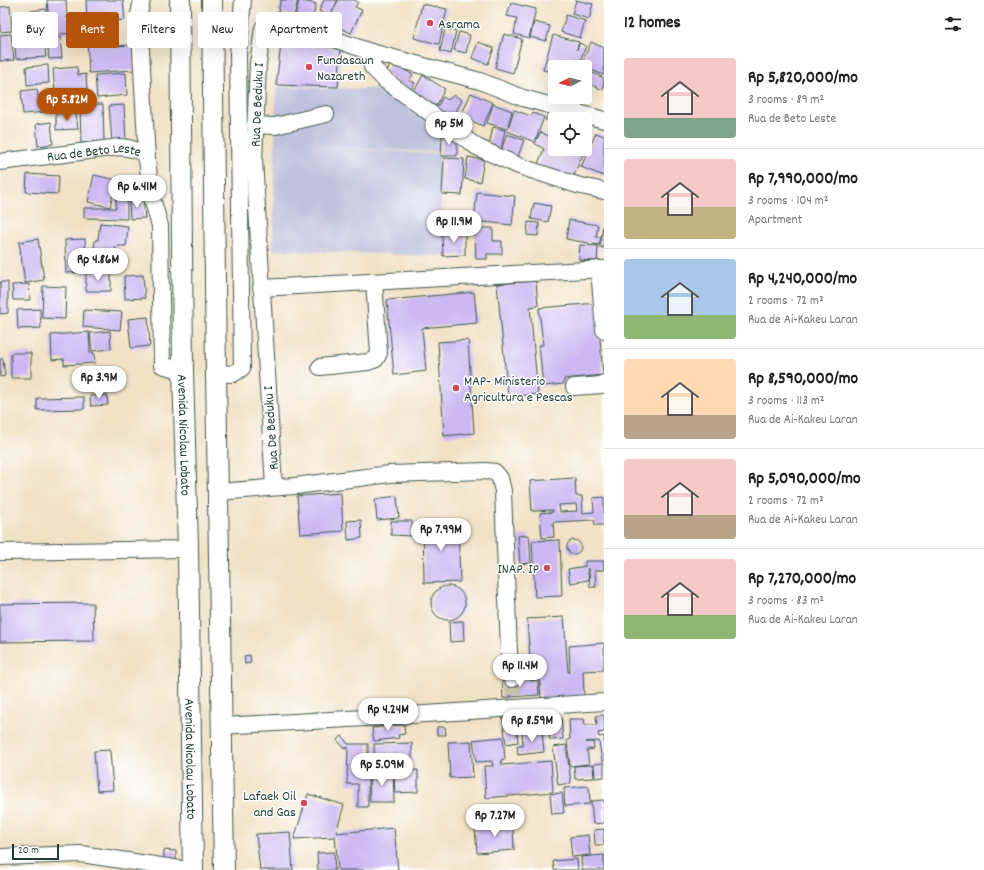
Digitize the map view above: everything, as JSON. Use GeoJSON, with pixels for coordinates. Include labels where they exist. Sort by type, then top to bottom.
{"type":"FeatureCollection","features":[{"type":"Feature","properties":{"kind":"main road","name":"Avenida Nicolau Lobato"},"geometry":{"type":"LineString","coordinates":[[180,0],[183,371],[188,549],[193,870]]}},
{"type":"Feature","properties":{"kind":"main road"},"geometry":{"type":"LineString","coordinates":[[212,0],[218,549],[224,870]]}},
{"type":"Feature","properties":{"kind":"main road"},"geometry":{"type":"LineString","coordinates":[[188,549],[218,549]]}},
{"type":"Feature","properties":{"kind":"street"},"geometry":{"type":"LineString","coordinates":[[142,0],[138,14],[147,159]]}},
{"type":"Feature","properties":{"kind":"street"},"geometry":{"type":"LineString","coordinates":[[216,374],[233,374],[242,368],[238,54],[243,0]]}},
{"type":"Feature","properties":{"kind":"street"},"geometry":{"type":"LineString","coordinates":[[238,54],[256,35]]}},
{"type":"Feature","properties":{"kind":"street"},"geometry":{"type":"LineString","coordinates":[[342,42],[371,52],[480,81],[523,98],[604,120]]}},
{"type":"Feature","properties":{"kind":"street","name":"Rua De Beduku I"},"geometry":{"type":"LineString","coordinates":[[260,48],[258,64],[254,159],[274,487]]}},
{"type":"Feature","properties":{"kind":"street"},"geometry":{"type":"LineString","coordinates":[[371,52],[372,67],[386,80],[477,147],[518,166],[577,185],[604,191]]}},
{"type":"Feature","properties":{"kind":"street"},"geometry":{"type":"LineString","coordinates":[[256,125],[275,126],[326,114]]}},
{"type":"Feature","properties":{"kind":"street","name":"Rua de Beto Leste"},"geometry":{"type":"LineString","coordinates":[[0,162],[120,147],[141,152],[147,159],[151,194],[160,226],[162,364],[183,371]]}},
{"type":"Feature","properties":{"kind":"street"},"geometry":{"type":"LineString","coordinates":[[261,288],[601,269],[604,330]]}},
{"type":"Feature","properties":{"kind":"street"},"geometry":{"type":"LineString","coordinates":[[320,367],[368,362],[376,359],[379,353],[374,282]]}},
{"type":"Feature","properties":{"kind":"street"},"geometry":{"type":"LineString","coordinates":[[574,387],[602,385],[604,383]]}},
{"type":"Feature","properties":{"kind":"street"},"geometry":{"type":"LineString","coordinates":[[218,492],[295,486],[390,474],[495,472],[500,478],[503,491],[509,653],[512,679]]}},
{"type":"Feature","properties":{"kind":"street"},"geometry":{"type":"LineString","coordinates":[[0,552],[188,549]]}},
{"type":"Feature","properties":{"kind":"street"},"geometry":{"type":"LineString","coordinates":[[221,726],[366,718],[514,702],[604,702]]}},
{"type":"Feature","properties":{"kind":"street"},"geometry":{"type":"LineString","coordinates":[[0,857],[81,854],[187,870]]}},
{"type":"Feature","properties":{"kind":"shaded area"},"geometry":{"type":"Polygon","coordinates":[[[378,83],[439,127],[440,152],[302,147],[440,154],[442,256],[273,250],[276,87],[374,89],[378,83]]]}},
{"type":"Feature","properties":{"kind":"building"},"geometry":{"type":"Polygon","coordinates":[[[47,0],[66,0],[66,34],[58,34],[58,12],[48,12],[47,0]]]}},
{"type":"Feature","properties":{"kind":"building"},"geometry":{"type":"Polygon","coordinates":[[[86,0],[123,0],[125,20],[119,20],[119,12],[87,12],[86,0]]]}},
{"type":"Feature","properties":{"kind":"building"},"geometry":{"type":"Polygon","coordinates":[[[281,0],[298,0],[295,12],[278,12],[281,0]]]}},
{"type":"Feature","properties":{"kind":"building"},"geometry":{"type":"Polygon","coordinates":[[[299,0],[316,4],[314,12],[296,12],[299,0]]]}},
{"type":"Feature","properties":{"kind":"building"},"geometry":{"type":"Polygon","coordinates":[[[324,0],[338,0],[332,12],[319,11],[324,0]]]}},
{"type":"Feature","properties":{"kind":"building"},"geometry":{"type":"Polygon","coordinates":[[[338,0],[354,0],[358,2],[355,7],[362,10],[351,33],[342,29],[342,12],[333,12],[338,0]]]}},
{"type":"Feature","properties":{"kind":"building"},"geometry":{"type":"Polygon","coordinates":[[[576,0],[593,4],[589,19],[572,14],[576,0]]]}},
{"type":"Feature","properties":{"kind":"building"},"geometry":{"type":"Polygon","coordinates":[[[511,3],[536,9],[529,38],[514,34],[517,18],[507,16],[511,3]]]}},
{"type":"Feature","properties":{"kind":"building","name":"Asrama"},"geometry":{"type":"Polygon","coordinates":[[[422,4],[447,9],[439,44],[414,38],[422,4]]]}},
{"type":"Feature","properties":{"kind":"building"},"geometry":{"type":"Polygon","coordinates":[[[10,6],[12,31],[0,32],[0,7],[10,6]]]}},
{"type":"Feature","properties":{"kind":"building"},"geometry":{"type":"Polygon","coordinates":[[[46,9],[46,12],[23,12],[46,9]]]}},
{"type":"Feature","properties":{"kind":"building"},"geometry":{"type":"Polygon","coordinates":[[[566,15],[585,21],[580,38],[561,32],[566,15]]]}},
{"type":"Feature","properties":{"kind":"building"},"geometry":{"type":"Polygon","coordinates":[[[534,22],[550,26],[546,41],[530,37],[534,22]]]}},
{"type":"Feature","properties":{"kind":"building"},"geometry":{"type":"Polygon","coordinates":[[[445,29],[456,31],[451,54],[440,51],[445,29]]]}},
{"type":"Feature","properties":{"kind":"building"},"geometry":{"type":"Polygon","coordinates":[[[459,32],[470,35],[466,53],[454,50],[459,32]]]}},
{"type":"Feature","properties":{"kind":"building"},"geometry":{"type":"Polygon","coordinates":[[[11,34],[14,60],[0,61],[0,35],[11,34]]]}},
{"type":"Feature","properties":{"kind":"building"},"geometry":{"type":"Polygon","coordinates":[[[504,34],[522,39],[513,73],[495,68],[504,34]]]}},
{"type":"Feature","properties":{"kind":"building"},"geometry":{"type":"Polygon","coordinates":[[[553,35],[579,42],[577,50],[579,43],[586,46],[580,60],[548,60],[548,71],[543,70],[553,35]]]}},
{"type":"Feature","properties":{"kind":"building"},"geometry":{"type":"Polygon","coordinates":[[[58,37],[60,37],[62,58],[49,59],[48,48],[58,48],[58,37]]]}},
{"type":"Feature","properties":{"kind":"building"},"geometry":{"type":"Polygon","coordinates":[[[478,42],[494,48],[488,64],[472,58],[478,42]]]}},
{"type":"Feature","properties":{"kind":"building"},"geometry":{"type":"Polygon","coordinates":[[[591,42],[604,48],[604,75],[592,70],[592,60],[584,60],[591,42]]]}},
{"type":"Feature","properties":{"kind":"building"},"geometry":{"type":"Polygon","coordinates":[[[127,45],[127,48],[133,48],[134,70],[89,73],[87,48],[119,48],[119,46],[127,45]]]}},
{"type":"Feature","properties":{"kind":"building"},"geometry":{"type":"Polygon","coordinates":[[[15,48],[45,48],[46,57],[16,59],[15,48]]]}},
{"type":"Feature","properties":{"kind":"building","name":"Fundasaun Nazareth"},"geometry":{"type":"Polygon","coordinates":[[[281,48],[341,48],[338,87],[276,85],[281,48]]]}},
{"type":"Feature","properties":{"kind":"building"},"geometry":{"type":"Polygon","coordinates":[[[392,62],[413,75],[409,80],[415,83],[411,90],[385,74],[392,62]]]}},
{"type":"Feature","properties":{"kind":"building"},"geometry":{"type":"Polygon","coordinates":[[[48,65],[49,83],[27,85],[26,67],[48,65]]]}},
{"type":"Feature","properties":{"kind":"building"},"geometry":{"type":"Polygon","coordinates":[[[77,67],[78,75],[86,74],[87,90],[55,93],[53,69],[77,67]]]}},
{"type":"Feature","properties":{"kind":"building"},"geometry":{"type":"Polygon","coordinates":[[[126,73],[127,95],[97,98],[95,75],[126,73]]]}},
{"type":"Feature","properties":{"kind":"building"},"geometry":{"type":"Polygon","coordinates":[[[592,73],[604,78],[603,90],[592,85],[592,73]]]}},
{"type":"Feature","properties":{"kind":"building"},"geometry":{"type":"Polygon","coordinates":[[[423,75],[445,89],[436,106],[413,93],[423,75]]]}},
{"type":"Feature","properties":{"kind":"building"},"geometry":{"type":"Polygon","coordinates":[[[37,89],[38,96],[44,96],[46,112],[23,114],[21,91],[37,89]]]}},
{"type":"Feature","properties":{"kind":"building"},"geometry":{"type":"Polygon","coordinates":[[[471,93],[493,103],[483,126],[461,116],[471,93]]]}},
{"type":"Feature","properties":{"kind":"building"},"geometry":{"type":"Polygon","coordinates":[[[454,95],[462,100],[452,119],[436,109],[443,97],[448,100],[454,95]]]}},
{"type":"Feature","properties":{"kind":"building"},"geometry":{"type":"Polygon","coordinates":[[[103,104],[104,142],[81,143],[80,105],[103,104]]]}},
{"type":"Feature","properties":{"kind":"building"},"geometry":{"type":"Polygon","coordinates":[[[493,104],[512,111],[507,129],[487,123],[493,104]]]}},
{"type":"Feature","properties":{"kind":"building"},"geometry":{"type":"Polygon","coordinates":[[[124,105],[126,141],[112,142],[109,106],[124,105]]]}},
{"type":"Feature","properties":{"kind":"building"},"geometry":{"type":"Polygon","coordinates":[[[514,110],[531,116],[533,113],[544,117],[535,142],[507,131],[514,110]]]}},
{"type":"Feature","properties":{"kind":"building"},"geometry":{"type":"Polygon","coordinates":[[[76,113],[78,129],[56,130],[56,114],[76,113]]]}},
{"type":"Feature","properties":{"kind":"building"},"geometry":{"type":"Polygon","coordinates":[[[548,114],[548,121],[545,120],[548,114]]]}},
{"type":"Feature","properties":{"kind":"building"},"geometry":{"type":"Polygon","coordinates":[[[51,122],[53,144],[38,146],[36,124],[51,122]]]}},
{"type":"Feature","properties":{"kind":"building"},"geometry":{"type":"Polygon","coordinates":[[[493,127],[505,130],[501,149],[489,146],[493,127]]]}},
{"type":"Feature","properties":{"kind":"building"},"geometry":{"type":"Polygon","coordinates":[[[541,132],[548,136],[548,156],[582,156],[573,178],[538,164],[544,149],[534,143],[541,132]]]}},
{"type":"Feature","properties":{"kind":"building"},"geometry":{"type":"Polygon","coordinates":[[[596,133],[604,136],[604,176],[581,167],[586,156],[592,156],[592,142],[596,133]]]}},
{"type":"Feature","properties":{"kind":"building"},"geometry":{"type":"Polygon","coordinates":[[[507,134],[524,140],[517,159],[500,153],[507,134]]]}},
{"type":"Feature","properties":{"kind":"building"},"geometry":{"type":"Polygon","coordinates":[[[442,136],[457,136],[457,156],[441,156],[442,136]]]}},
{"type":"Feature","properties":{"kind":"building"},"geometry":{"type":"Polygon","coordinates":[[[468,157],[484,160],[480,182],[465,179],[468,157]]]}},
{"type":"Feature","properties":{"kind":"building"},"geometry":{"type":"Polygon","coordinates":[[[444,158],[464,159],[462,195],[442,194],[444,158]]]}},
{"type":"Feature","properties":{"kind":"building"},"geometry":{"type":"Polygon","coordinates":[[[27,174],[59,176],[58,194],[26,192],[27,174]]]}},
{"type":"Feature","properties":{"kind":"building"},"geometry":{"type":"Polygon","coordinates":[[[94,175],[116,180],[110,207],[88,202],[94,175]]]}},
{"type":"Feature","properties":{"kind":"building"},"geometry":{"type":"Polygon","coordinates":[[[116,189],[127,189],[127,219],[84,218],[84,208],[116,208],[116,189]]]}},
{"type":"Feature","properties":{"kind":"building"},"geometry":{"type":"Polygon","coordinates":[[[477,192],[515,196],[512,225],[474,221],[477,192]]]}},
{"type":"Feature","properties":{"kind":"building"},"geometry":{"type":"Polygon","coordinates":[[[143,199],[145,218],[130,219],[129,200],[143,199]]]}},
{"type":"Feature","properties":{"kind":"building"},"geometry":{"type":"Polygon","coordinates":[[[534,203],[551,206],[548,222],[531,219],[534,203]]]}},
{"type":"Feature","properties":{"kind":"building"},"geometry":{"type":"Polygon","coordinates":[[[569,220],[598,225],[596,237],[601,237],[599,245],[566,239],[569,220]]]}},
{"type":"Feature","properties":{"kind":"building"},"geometry":{"type":"Polygon","coordinates":[[[528,222],[539,223],[538,236],[527,235],[528,222]]]}},
{"type":"Feature","properties":{"kind":"building"},"geometry":{"type":"Polygon","coordinates":[[[100,223],[128,226],[126,246],[116,246],[115,254],[94,252],[95,240],[98,240],[100,223]]]}},
{"type":"Feature","properties":{"kind":"building"},"geometry":{"type":"Polygon","coordinates":[[[604,225],[604,248],[600,247],[604,225]]]}},
{"type":"Feature","properties":{"kind":"building"},"geometry":{"type":"Polygon","coordinates":[[[475,228],[493,228],[493,241],[502,241],[502,254],[487,254],[487,259],[476,259],[475,228]]]}},
{"type":"Feature","properties":{"kind":"building"},"geometry":{"type":"Polygon","coordinates":[[[465,233],[465,255],[443,256],[442,234],[465,233]]]}},
{"type":"Feature","properties":{"kind":"building"},"geometry":{"type":"Polygon","coordinates":[[[38,239],[44,280],[25,283],[19,242],[38,239]]]}},
{"type":"Feature","properties":{"kind":"building"},"geometry":{"type":"Polygon","coordinates":[[[85,239],[87,272],[66,273],[65,240],[85,239]]]}},
{"type":"Feature","properties":{"kind":"building"},"geometry":{"type":"Polygon","coordinates":[[[580,245],[598,246],[597,261],[579,260],[580,245]]]}},
{"type":"Feature","properties":{"kind":"building"},"geometry":{"type":"Polygon","coordinates":[[[86,273],[111,273],[111,291],[86,291],[86,273]]]}},
{"type":"Feature","properties":{"kind":"building"},"geometry":{"type":"Polygon","coordinates":[[[143,275],[145,298],[125,299],[124,276],[143,275]]]}},
{"type":"Feature","properties":{"kind":"building"},"geometry":{"type":"Polygon","coordinates":[[[536,281],[538,306],[530,307],[538,394],[508,397],[497,284],[536,281]]]}},
{"type":"Feature","properties":{"kind":"building"},"geometry":{"type":"Polygon","coordinates":[[[0,282],[8,282],[8,313],[0,314],[0,282]]]}},
{"type":"Feature","properties":{"kind":"building"},"geometry":{"type":"Polygon","coordinates":[[[29,284],[30,300],[13,300],[12,285],[29,284]]]}},
{"type":"Feature","properties":{"kind":"building"},"geometry":{"type":"Polygon","coordinates":[[[43,286],[66,287],[65,319],[42,318],[43,286]]]}},
{"type":"Feature","properties":{"kind":"building"},"geometry":{"type":"Polygon","coordinates":[[[474,292],[477,323],[422,328],[426,371],[394,375],[387,300],[474,292]]]}},
{"type":"Feature","properties":{"kind":"building"},"geometry":{"type":"Polygon","coordinates":[[[597,303],[603,375],[564,379],[564,384],[543,386],[539,345],[543,345],[539,308],[597,303]]]}},
{"type":"Feature","properties":{"kind":"building"},"geometry":{"type":"Polygon","coordinates":[[[40,309],[41,328],[18,329],[17,310],[40,309]]]}},
{"type":"Feature","properties":{"kind":"building"},"geometry":{"type":"Polygon","coordinates":[[[84,310],[122,312],[120,330],[83,327],[84,310]]]}},
{"type":"Feature","properties":{"kind":"building"},"geometry":{"type":"Polygon","coordinates":[[[148,317],[150,346],[131,348],[128,319],[148,317]]]}},
{"type":"Feature","properties":{"kind":"building"},"geometry":{"type":"Polygon","coordinates":[[[110,331],[111,349],[92,351],[90,333],[110,331]]]}},
{"type":"Feature","properties":{"kind":"building"},"geometry":{"type":"Polygon","coordinates":[[[89,332],[90,353],[94,353],[95,363],[64,365],[64,359],[52,360],[51,335],[89,332]]]}},
{"type":"Feature","properties":{"kind":"building","name":"MAP- Ministerio Agricultura e Pescas"},"geometry":{"type":"Polygon","coordinates":[[[468,340],[474,433],[444,436],[438,342],[468,340]]]}},
{"type":"Feature","properties":{"kind":"building"},"geometry":{"type":"Polygon","coordinates":[[[11,353],[31,353],[31,378],[11,378],[11,353]]]}},
{"type":"Feature","properties":{"kind":"building"},"geometry":{"type":"Polygon","coordinates":[[[0,359],[3,359],[5,376],[0,377],[0,359]]]}},
{"type":"Feature","properties":{"kind":"building"},"geometry":{"type":"Polygon","coordinates":[[[107,395],[108,405],[91,406],[90,396],[107,395]]]}},
{"type":"Feature","properties":{"kind":"building"},"geometry":{"type":"Polygon","coordinates":[[[84,397],[84,409],[37,410],[37,398],[84,397]]]}},
{"type":"Feature","properties":{"kind":"building"},"geometry":{"type":"Polygon","coordinates":[[[575,478],[576,496],[582,496],[583,513],[594,512],[593,498],[604,497],[604,525],[595,525],[594,520],[553,522],[554,537],[542,538],[540,513],[553,512],[553,510],[532,511],[530,481],[575,478]],[[576,504],[559,505],[560,512],[577,511],[576,504]]]}},
{"type":"Feature","properties":{"kind":"building"},"geometry":{"type":"Polygon","coordinates":[[[341,493],[343,531],[300,534],[297,496],[341,493]]]}},
{"type":"Feature","properties":{"kind":"building"},"geometry":{"type":"Polygon","coordinates":[[[397,496],[399,518],[377,520],[375,499],[397,496]]]}},
{"type":"Feature","properties":{"kind":"building"},"geometry":{"type":"Polygon","coordinates":[[[361,520],[362,538],[348,540],[347,521],[361,520]]]}},
{"type":"Feature","properties":{"kind":"building"},"geometry":{"type":"Polygon","coordinates":[[[391,521],[412,521],[412,536],[391,535],[391,521]]]}},
{"type":"Feature","properties":{"kind":"building"},"geometry":{"type":"Polygon","coordinates":[[[423,521],[458,521],[460,582],[424,583],[423,521]]]}},
{"type":"Feature","properties":{"kind":"building"},"geometry":{"type":"Polygon","coordinates":[[[529,535],[531,563],[520,564],[518,536],[529,535]]]}},
{"type":"Feature","properties":{"kind":"building","name":"INAP. IP"},"geometry":{"type":"Polygon","coordinates":[[[560,540],[562,596],[535,597],[532,541],[560,540]]]}},
{"type":"Feature","properties":{"kind":"building"},"geometry":{"type":"Polygon","coordinates":[[[574,540],[579,542],[581,547],[579,552],[574,554],[569,552],[567,547],[569,542],[574,540]]]}},
{"type":"Feature","properties":{"kind":"building"},"geometry":{"type":"Polygon","coordinates":[[[585,561],[604,561],[604,570],[595,570],[596,587],[590,587],[589,569],[587,569],[589,580],[570,583],[568,569],[585,566],[585,561]]]}},
{"type":"Feature","properties":{"kind":"building"},"geometry":{"type":"Polygon","coordinates":[[[448,586],[460,591],[465,603],[460,615],[448,620],[436,615],[431,603],[436,591],[448,586]]]}},
{"type":"Feature","properties":{"kind":"building"},"geometry":{"type":"Polygon","coordinates":[[[93,603],[94,641],[0,642],[0,604],[93,603]]]}},
{"type":"Feature","properties":{"kind":"building"},"geometry":{"type":"Polygon","coordinates":[[[564,617],[568,672],[570,672],[569,646],[604,643],[604,670],[583,671],[584,696],[541,698],[539,673],[531,674],[527,619],[564,617]]]}},
{"type":"Feature","properties":{"kind":"building"},"geometry":{"type":"Polygon","coordinates":[[[463,621],[464,641],[450,642],[449,622],[463,621]]]}},
{"type":"Feature","properties":{"kind":"building"},"geometry":{"type":"Polygon","coordinates":[[[250,655],[251,663],[245,664],[244,656],[250,655]]]}},
{"type":"Feature","properties":{"kind":"building"},"geometry":{"type":"Polygon","coordinates":[[[510,678],[517,680],[531,679],[531,681],[538,680],[539,695],[511,697],[510,684],[510,698],[503,698],[502,679],[510,678]]]}},
{"type":"Feature","properties":{"kind":"building"},"geometry":{"type":"Polygon","coordinates":[[[515,712],[518,742],[506,744],[502,713],[515,712]]]}},
{"type":"Feature","properties":{"kind":"building"},"geometry":{"type":"Polygon","coordinates":[[[543,712],[545,721],[526,725],[524,717],[543,712]]]}},
{"type":"Feature","properties":{"kind":"building"},"geometry":{"type":"Polygon","coordinates":[[[604,715],[604,732],[598,733],[599,737],[604,736],[604,761],[602,761],[599,741],[586,742],[593,742],[594,749],[587,750],[589,764],[570,766],[567,740],[570,739],[569,719],[584,719],[585,725],[597,725],[596,716],[604,715]]]}},
{"type":"Feature","properties":{"kind":"building"},"geometry":{"type":"Polygon","coordinates":[[[561,717],[563,739],[550,740],[548,723],[553,723],[553,718],[561,717]]]}},
{"type":"Feature","properties":{"kind":"building"},"geometry":{"type":"Polygon","coordinates":[[[404,725],[405,734],[398,735],[399,738],[374,741],[372,728],[404,725]]]}},
{"type":"Feature","properties":{"kind":"building"},"geometry":{"type":"Polygon","coordinates":[[[437,727],[445,727],[446,735],[437,735],[437,727]]]}},
{"type":"Feature","properties":{"kind":"building"},"geometry":{"type":"Polygon","coordinates":[[[542,730],[544,752],[518,755],[517,746],[523,746],[522,732],[542,730]]]}},
{"type":"Feature","properties":{"kind":"building"},"geometry":{"type":"Polygon","coordinates":[[[342,736],[348,744],[368,744],[368,807],[358,807],[358,784],[347,784],[348,747],[345,749],[337,740],[342,736]]]}},
{"type":"Feature","properties":{"kind":"building"},"geometry":{"type":"Polygon","coordinates":[[[503,737],[505,759],[501,760],[502,765],[551,761],[553,792],[486,798],[484,766],[493,766],[492,761],[476,762],[473,740],[503,737]]]}},
{"type":"Feature","properties":{"kind":"building"},"geometry":{"type":"Polygon","coordinates":[[[471,741],[473,777],[450,778],[448,742],[471,741]]]}},
{"type":"Feature","properties":{"kind":"building"},"geometry":{"type":"Polygon","coordinates":[[[412,743],[412,768],[375,769],[374,744],[412,743]]]}},
{"type":"Feature","properties":{"kind":"building"},"geometry":{"type":"Polygon","coordinates":[[[566,745],[571,783],[558,785],[553,747],[566,745]]]}},
{"type":"Feature","properties":{"kind":"building"},"geometry":{"type":"Polygon","coordinates":[[[110,750],[113,790],[97,791],[94,751],[110,750]]]}},
{"type":"Feature","properties":{"kind":"building"},"geometry":{"type":"Polygon","coordinates":[[[604,763],[604,777],[595,778],[594,764],[604,763]]]}},
{"type":"Feature","properties":{"kind":"building"},"geometry":{"type":"Polygon","coordinates":[[[593,765],[594,778],[575,779],[574,766],[593,765]]]}},
{"type":"Feature","properties":{"kind":"building"},"geometry":{"type":"Polygon","coordinates":[[[418,770],[418,792],[395,793],[394,771],[418,770]]]}},
{"type":"Feature","properties":{"kind":"building"},"geometry":{"type":"Polygon","coordinates":[[[393,771],[394,802],[370,802],[369,772],[393,771]]]}},
{"type":"Feature","properties":{"kind":"building"},"geometry":{"type":"Polygon","coordinates":[[[589,786],[590,804],[565,806],[564,788],[589,786]]]}},
{"type":"Feature","properties":{"kind":"building"},"geometry":{"type":"Polygon","coordinates":[[[562,793],[564,813],[552,814],[550,794],[562,793]]]}},
{"type":"Feature","properties":{"kind":"building"},"geometry":{"type":"Polygon","coordinates":[[[308,794],[344,805],[336,833],[394,828],[398,870],[338,870],[335,835],[334,837],[294,839],[308,794]]]}},
{"type":"Feature","properties":{"kind":"building"},"geometry":{"type":"Polygon","coordinates":[[[604,800],[604,823],[593,824],[591,801],[604,800]]]}},
{"type":"Feature","properties":{"kind":"building"},"geometry":{"type":"Polygon","coordinates":[[[513,824],[514,850],[477,853],[475,827],[513,824]]]}},
{"type":"Feature","properties":{"kind":"building"},"geometry":{"type":"Polygon","coordinates":[[[604,829],[604,845],[595,845],[594,830],[604,829]]]}},
{"type":"Feature","properties":{"kind":"building"},"geometry":{"type":"Polygon","coordinates":[[[290,832],[293,870],[260,870],[256,834],[290,832]]]}},
{"type":"Feature","properties":{"kind":"building"},"geometry":{"type":"Polygon","coordinates":[[[588,835],[590,855],[572,857],[570,837],[588,835]]]}},
{"type":"Feature","properties":{"kind":"building"},"geometry":{"type":"Polygon","coordinates":[[[164,850],[176,851],[176,862],[164,862],[164,850]]]}},
{"type":"Feature","properties":{"kind":"building"},"geometry":{"type":"Polygon","coordinates":[[[334,852],[335,870],[318,870],[317,853],[334,852]]]}},
{"type":"Feature","properties":{"kind":"building"},"geometry":{"type":"Polygon","coordinates":[[[604,855],[604,870],[582,870],[581,857],[604,855]]]}},
{"type":"Feature","properties":{"kind":"building"},"geometry":{"type":"Polygon","coordinates":[[[577,859],[578,870],[554,870],[553,861],[577,859]]]}},
{"type":"Feature","properties":{"kind":"tunnel"},"geometry":{"type":"LineString","coordinates":[[512,679],[514,697]]}},
{"type":"Feature","properties":{"kind":"place","name":"Asrama"},"geometry":{"type":"Point","coordinates":[430,23]}},
{"type":"Feature","properties":{"kind":"place","name":"Fundasaun Nazareth"},"geometry":{"type":"Point","coordinates":[309,67]}},
{"type":"Feature","properties":{"kind":"place","name":"MAP- Ministerio Agricultura e Pescas"},"geometry":{"type":"Point","coordinates":[456,388]}},
{"type":"Feature","properties":{"kind":"place","name":"INAP. IP"},"geometry":{"type":"Point","coordinates":[547,568]}},
{"type":"Feature","properties":{"kind":"place","name":"Lafaek Oil and Gas"},"geometry":{"type":"Point","coordinates":[304,803]}}]}
